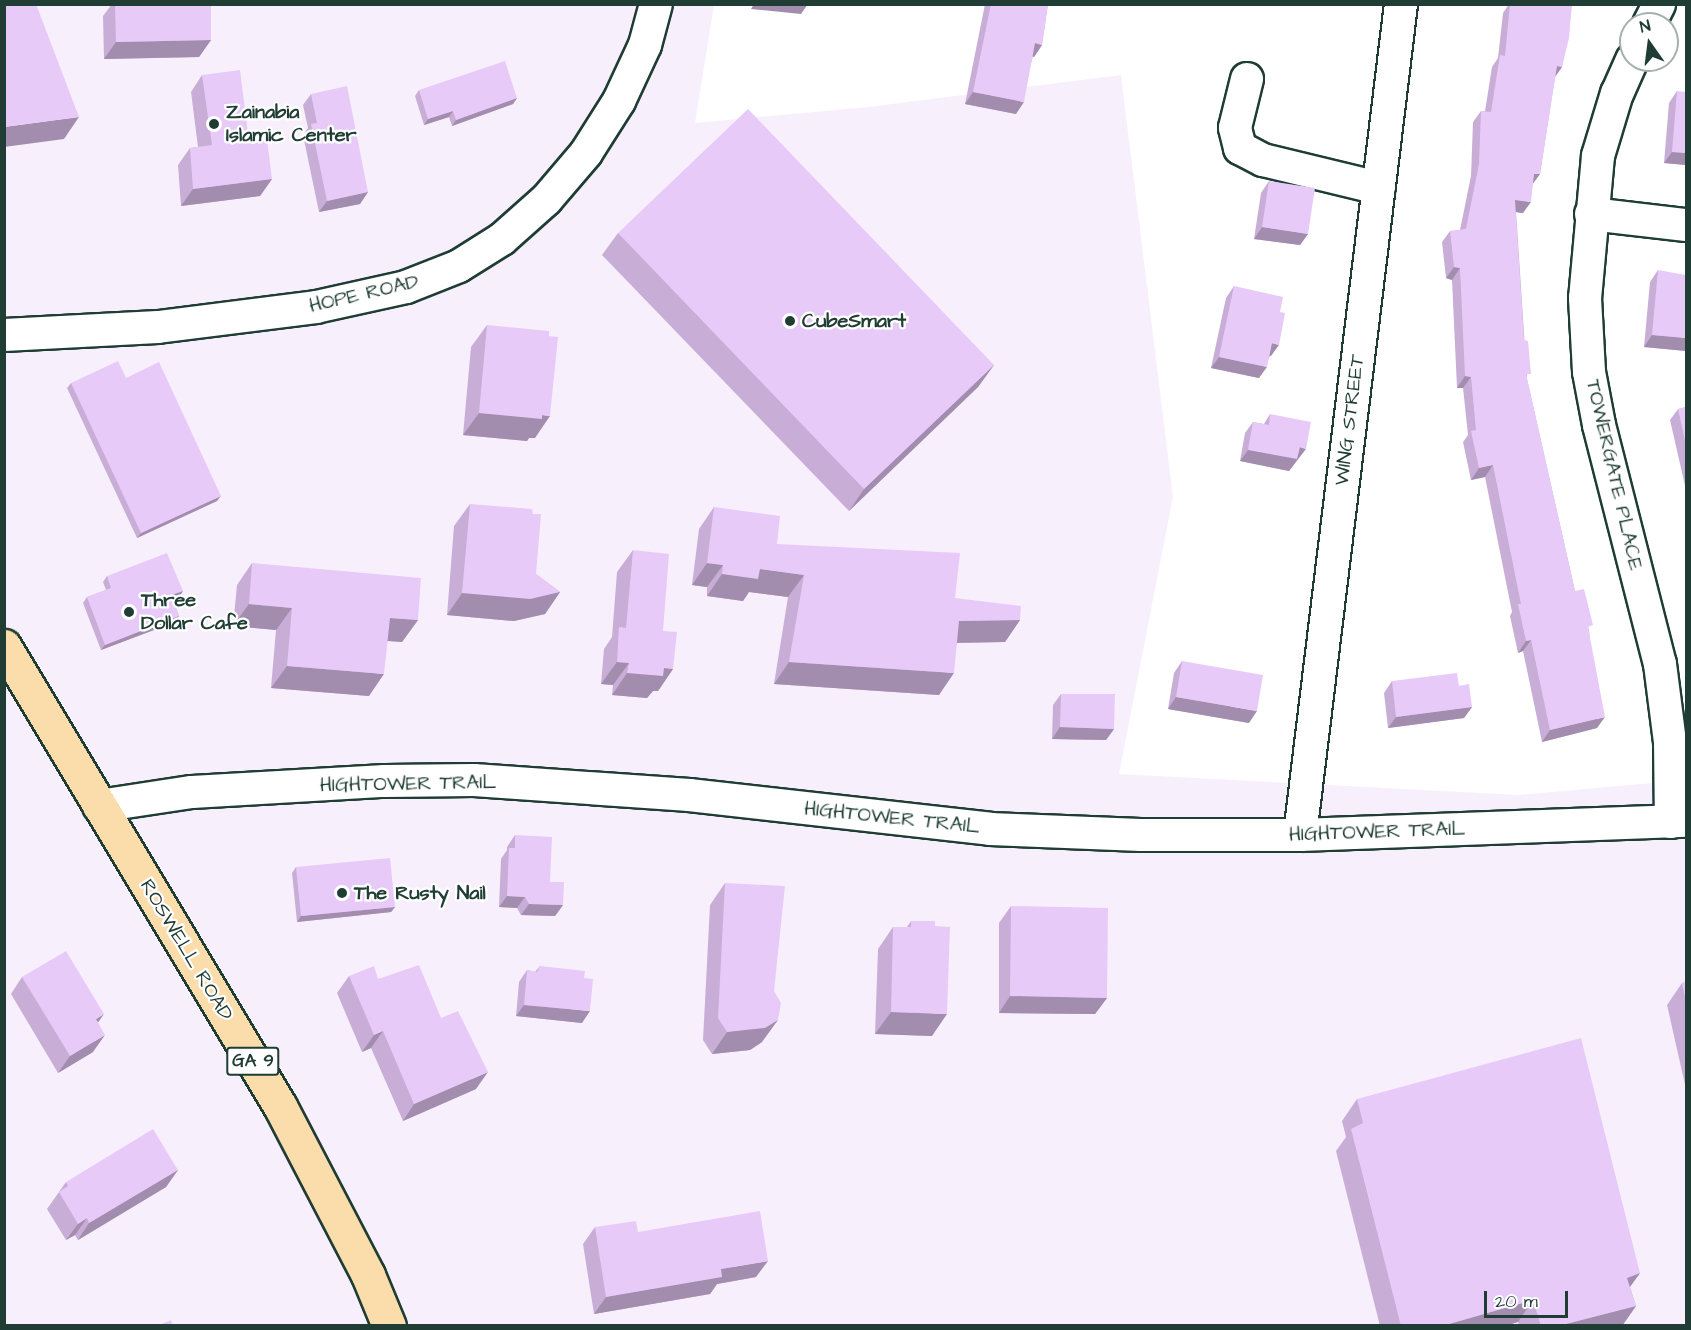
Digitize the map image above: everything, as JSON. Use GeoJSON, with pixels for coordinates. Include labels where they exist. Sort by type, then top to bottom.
{"type":"FeatureCollection","features":[{"type":"Feature","properties":{"kind":"main road","name":"ROSWELL ROAD"},"geometry":{"type":"LineString","coordinates":[[4,646],[280,1106],[368,1275],[389,1326]]}},
{"type":"Feature","properties":{"kind":"street","name":"HOPE ROAD"},"geometry":{"type":"LineString","coordinates":[[4,335],[158,327],[316,307],[406,287],[459,266],[511,231],[546,200],[586,153],[619,101],[645,45],[656,4]]}},
{"type":"Feature","properties":{"kind":"street","name":"WING STREET"},"geometry":{"type":"LineString","coordinates":[[1300,835],[1401,4]]}},
{"type":"Feature","properties":{"kind":"street","name":"TOWERGATE PLACE"},"geometry":{"type":"LineString","coordinates":[[1627,72],[1617,93],[1599,156],[1591,214],[1585,298],[1589,372],[1660,664],[1679,822]]}},
{"type":"Feature","properties":{"kind":"street"},"geometry":{"type":"LineString","coordinates":[[1247,79],[1235,128],[1240,148],[1263,160],[1378,188]]}},
{"type":"Feature","properties":{"kind":"street"},"geometry":{"type":"LineString","coordinates":[[1591,214],[1686,225]]}},
{"type":"Feature","properties":{"kind":"street","name":"HIGHTOWER TRAIL"},"geometry":{"type":"LineString","coordinates":[[99,806],[192,792],[385,781],[474,780],[689,795],[990,829],[1141,835],[1300,835],[1679,822]]}},
{"type":"Feature","properties":{"kind":"shaded area"},"geometry":{"type":"Polygon","coordinates":[[[5,5],[714,5],[695,123],[868,107],[1121,75],[1173,497],[1119,774],[1519,795],[1686,780],[1686,1325],[5,1326],[5,5]]]}},
{"type":"Feature","properties":{"kind":"building"},"geometry":{"type":"Polygon","coordinates":[[[4,4],[36,4],[79,117],[4,127],[4,4]]]}},
{"type":"Feature","properties":{"kind":"building"},"geometry":{"type":"Polygon","coordinates":[[[115,4],[211,4],[211,40],[116,42],[115,4]]]}},
{"type":"Feature","properties":{"kind":"building"},"geometry":{"type":"Polygon","coordinates":[[[991,4],[1048,4],[1042,45],[1035,43],[1024,102],[973,92],[991,4]]]}},
{"type":"Feature","properties":{"kind":"building"},"geometry":{"type":"Polygon","coordinates":[[[1510,4],[1572,4],[1569,38],[1562,67],[1557,66],[1540,174],[1534,174],[1531,202],[1515,200],[1524,340],[1528,341],[1531,374],[1526,374],[1575,591],[1584,589],[1593,625],[1588,627],[1605,717],[1550,730],[1531,640],[1526,641],[1518,604],[1521,604],[1493,465],[1479,468],[1471,431],[1476,430],[1471,377],[1465,376],[1460,268],[1454,267],[1450,231],[1466,229],[1479,164],[1481,111],[1491,112],[1500,55],[1505,56],[1510,4]]]}},
{"type":"Feature","properties":{"kind":"building"},"geometry":{"type":"Polygon","coordinates":[[[505,61],[517,98],[456,120],[453,111],[428,119],[419,90],[505,61]]]}},
{"type":"Feature","properties":{"kind":"building"},"geometry":{"type":"Polygon","coordinates":[[[240,70],[249,141],[267,139],[272,179],[193,189],[190,148],[212,145],[202,75],[240,70]]]}},
{"type":"Feature","properties":{"kind":"building"},"geometry":{"type":"Polygon","coordinates":[[[347,86],[368,192],[327,201],[311,124],[317,123],[311,94],[347,86]]]}},
{"type":"Feature","properties":{"kind":"building"},"geometry":{"type":"Polygon","coordinates":[[[1677,91],[1686,92],[1686,153],[1672,152],[1677,91]]]}},
{"type":"Feature","properties":{"kind":"building","name":"CubeSmart"},"geometry":{"type":"Polygon","coordinates":[[[748,109],[994,365],[864,489],[618,233],[748,109]]]}},
{"type":"Feature","properties":{"kind":"building"},"geometry":{"type":"Polygon","coordinates":[[[1269,181],[1315,188],[1308,234],[1262,227],[1269,181]]]}},
{"type":"Feature","properties":{"kind":"building"},"geometry":{"type":"Polygon","coordinates":[[[1658,270],[1686,275],[1686,338],[1652,335],[1658,270]]]}},
{"type":"Feature","properties":{"kind":"building"},"geometry":{"type":"Polygon","coordinates":[[[1234,286],[1283,297],[1280,312],[1285,313],[1279,345],[1272,343],[1267,367],[1219,357],[1234,286]]]}},
{"type":"Feature","properties":{"kind":"building"},"geometry":{"type":"Polygon","coordinates":[[[487,325],[549,331],[549,336],[558,337],[550,416],[542,415],[542,419],[479,413],[487,325]]]}},
{"type":"Feature","properties":{"kind":"building"},"geometry":{"type":"Polygon","coordinates":[[[118,361],[126,378],[159,362],[221,496],[141,533],[71,383],[118,361]]]}},
{"type":"Feature","properties":{"kind":"building"},"geometry":{"type":"Polygon","coordinates":[[[1686,407],[1686,445],[1678,409],[1686,407]]]}},
{"type":"Feature","properties":{"kind":"building"},"geometry":{"type":"Polygon","coordinates":[[[1270,414],[1311,422],[1306,449],[1300,447],[1297,459],[1248,450],[1253,422],[1269,425],[1270,414]]]}},
{"type":"Feature","properties":{"kind":"building"},"geometry":{"type":"Polygon","coordinates":[[[470,504],[532,509],[533,514],[541,514],[536,574],[560,592],[530,599],[462,593],[470,504]]]}},
{"type":"Feature","properties":{"kind":"building"},"geometry":{"type":"Polygon","coordinates":[[[714,507],[780,516],[777,544],[960,553],[955,598],[1021,606],[1020,620],[959,621],[954,673],[789,662],[804,575],[760,569],[758,579],[722,574],[723,565],[707,563],[714,507]]]}},
{"type":"Feature","properties":{"kind":"building"},"geometry":{"type":"Polygon","coordinates":[[[633,550],[669,554],[663,631],[677,632],[673,669],[664,668],[663,676],[627,673],[629,663],[617,662],[619,627],[626,628],[633,550]]]}},
{"type":"Feature","properties":{"kind":"building","name":"Three Dollar Cafe"},"geometry":{"type":"Polygon","coordinates":[[[167,553],[183,591],[171,595],[179,616],[105,645],[87,597],[111,588],[107,576],[167,553]]]}},
{"type":"Feature","properties":{"kind":"building"},"geometry":{"type":"Polygon","coordinates":[[[252,563],[421,578],[418,620],[390,618],[384,674],[287,666],[292,608],[249,604],[252,563]]]}},
{"type":"Feature","properties":{"kind":"building"},"geometry":{"type":"Polygon","coordinates":[[[1182,661],[1263,675],[1257,711],[1176,697],[1182,661]]]}},
{"type":"Feature","properties":{"kind":"building"},"geometry":{"type":"Polygon","coordinates":[[[1457,673],[1459,686],[1469,684],[1472,707],[1396,717],[1392,681],[1457,673]]]}},
{"type":"Feature","properties":{"kind":"building"},"geometry":{"type":"Polygon","coordinates":[[[1061,694],[1115,694],[1114,729],[1060,727],[1061,694]]]}},
{"type":"Feature","properties":{"kind":"building"},"geometry":{"type":"Polygon","coordinates":[[[515,835],[552,837],[550,882],[564,882],[563,905],[529,904],[525,897],[507,896],[509,848],[515,848],[515,835]]]}},
{"type":"Feature","properties":{"kind":"building","name":"The Rusty Nail"},"geometry":{"type":"Polygon","coordinates":[[[390,858],[395,907],[301,916],[296,867],[390,858]]]}},
{"type":"Feature","properties":{"kind":"building"},"geometry":{"type":"Polygon","coordinates":[[[725,883],[785,886],[774,991],[781,1003],[778,1020],[765,1028],[727,1032],[718,1018],[725,883]]]}},
{"type":"Feature","properties":{"kind":"building"},"geometry":{"type":"Polygon","coordinates":[[[1011,906],[1108,908],[1107,998],[1010,996],[1011,906]]]}},
{"type":"Feature","properties":{"kind":"building"},"geometry":{"type":"Polygon","coordinates":[[[911,921],[935,921],[935,926],[950,927],[947,1014],[891,1012],[893,927],[911,927],[911,921]]]}},
{"type":"Feature","properties":{"kind":"building"},"geometry":{"type":"Polygon","coordinates":[[[66,951],[104,1014],[96,1019],[105,1035],[70,1056],[22,977],[66,951]]]}},
{"type":"Feature","properties":{"kind":"building"},"geometry":{"type":"Polygon","coordinates":[[[419,965],[441,1018],[458,1011],[488,1072],[414,1104],[383,1031],[374,1035],[349,976],[374,966],[378,979],[419,965]]]}},
{"type":"Feature","properties":{"kind":"building"},"geometry":{"type":"Polygon","coordinates":[[[540,966],[585,971],[584,978],[593,979],[590,1011],[524,1005],[527,970],[537,972],[540,966]]]}},
{"type":"Feature","properties":{"kind":"building"},"geometry":{"type":"Polygon","coordinates":[[[1686,982],[1686,1002],[1682,983],[1686,982]]]}},
{"type":"Feature","properties":{"kind":"building"},"geometry":{"type":"Polygon","coordinates":[[[1581,1038],[1640,1273],[1627,1278],[1636,1306],[1558,1326],[1541,1326],[1533,1300],[1442,1326],[1401,1326],[1351,1129],[1363,1123],[1357,1099],[1581,1038]]]}},
{"type":"Feature","properties":{"kind":"building"},"geometry":{"type":"Polygon","coordinates":[[[153,1129],[178,1170],[89,1223],[87,1218],[78,1224],[59,1192],[68,1186],[66,1182],[153,1129]]]}},
{"type":"Feature","properties":{"kind":"building"},"geometry":{"type":"Polygon","coordinates":[[[760,1211],[768,1261],[721,1269],[722,1277],[606,1297],[595,1227],[636,1221],[638,1232],[760,1211]]]}},
{"type":"Feature","properties":{"kind":"building"},"geometry":{"type":"Polygon","coordinates":[[[171,1320],[173,1326],[157,1326],[171,1320]]]}},
{"type":"Feature","properties":{"kind":"place","name":"Zainabia Islamic Center"},"geometry":{"type":"Point","coordinates":[214,124]}},
{"type":"Feature","properties":{"kind":"place","name":"CubeSmart"},"geometry":{"type":"Point","coordinates":[790,321]}},
{"type":"Feature","properties":{"kind":"place","name":"Three Dollar Cafe"},"geometry":{"type":"Point","coordinates":[129,612]}},
{"type":"Feature","properties":{"kind":"place","name":"The Rusty Nail"},"geometry":{"type":"Point","coordinates":[342,893]}}]}
